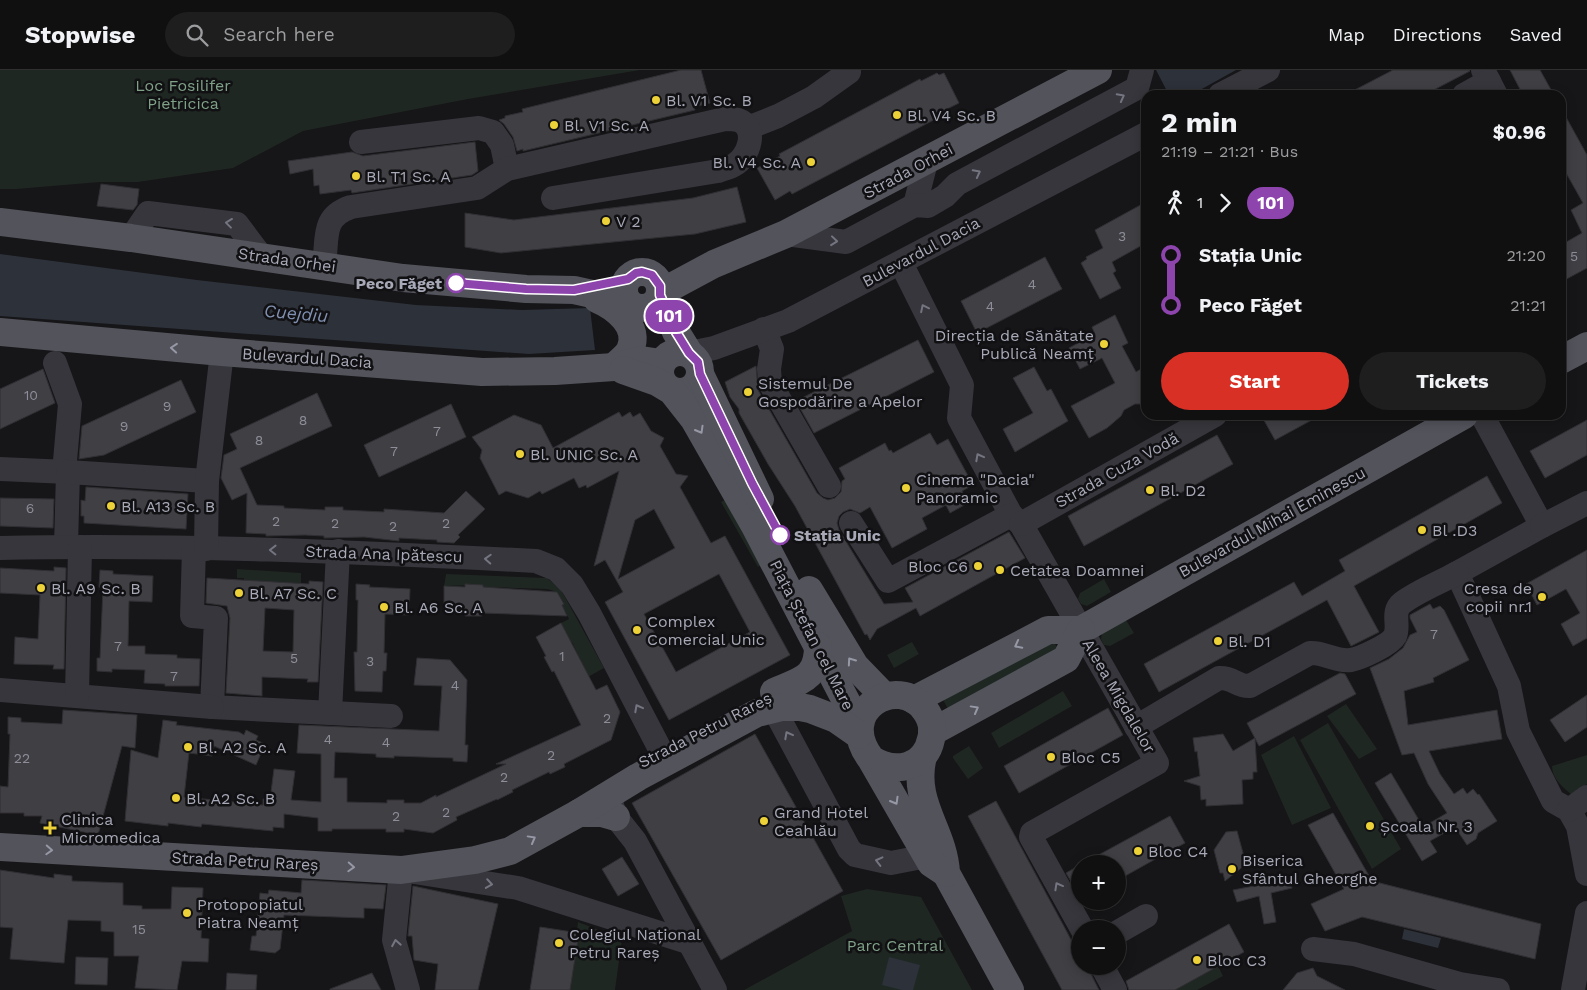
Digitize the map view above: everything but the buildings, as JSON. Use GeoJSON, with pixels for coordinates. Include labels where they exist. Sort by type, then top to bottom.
{"type":"FeatureCollection","features":[{"type":"Feature","properties":{"kind":"main road","name":"Strada Orhei"},"geometry":{"type":"LineString","coordinates":[[0,222],[261,256],[403,278],[526,289],[643,292],[786,234],[1098,70]]}},
{"type":"Feature","properties":{"kind":"main road"},"geometry":{"type":"LineString","coordinates":[[574,290],[606,303],[622,315],[629,324],[632,344],[629,352],[614,367]]}},
{"type":"Feature","properties":{"kind":"main road","name":"Piața Ștefan cel Mare"},"geometry":{"type":"LineString","coordinates":[[643,292],[701,359],[752,483],[817,605],[855,666],[868,716]]}},
{"type":"Feature","properties":{"kind":"main road"},"geometry":{"type":"LineString","coordinates":[[643,292],[645,335],[661,363],[660,376],[662,382],[678,392],[690,390],[695,386],[701,359],[676,352],[665,358],[661,363]]}},
{"type":"Feature","properties":{"kind":"main road","name":"Bulevardul Dacia"},"geometry":{"type":"LineString","coordinates":[[0,332],[222,352],[482,372],[546,372],[614,367],[640,360],[661,363]]}},
{"type":"Feature","properties":{"kind":"main road"},"geometry":{"type":"LineString","coordinates":[[1566,357],[1587,346]]}},
{"type":"Feature","properties":{"kind":"main road","name":"Bulevardul Dacia"},"geometry":{"type":"LineString","coordinates":[[614,367],[657,382],[672,390]]}},
{"type":"Feature","properties":{"kind":"main road","name":"Piața Ștefan cel Mare"},"geometry":{"type":"LineString","coordinates":[[672,390],[694,419],[731,483],[843,696]]}},
{"type":"Feature","properties":{"kind":"main road","name":"Bulevardul Mihai Eminescu"},"geometry":{"type":"LineString","coordinates":[[914,700],[1048,630],[1072,630],[1455,420]]}},
{"type":"Feature","properties":{"kind":"main road"},"geometry":{"type":"LineString","coordinates":[[871,759],[881,765],[892,768],[914,763],[928,744],[1066,659],[1072,630]]}},
{"type":"Feature","properties":{"kind":"main road"},"geometry":{"type":"LineString","coordinates":[[774,700],[810,674],[818,661],[818,646]]}},
{"type":"Feature","properties":{"kind":"main road","name":"Strada Petru Rareș"},"geometry":{"type":"LineString","coordinates":[[620,797],[616,780],[626,771],[742,707],[813,691],[843,696],[868,716]]}},
{"type":"Feature","properties":{"kind":"main road"},"geometry":{"type":"LineString","coordinates":[[936,864],[945,857],[928,816],[920,786],[919,772],[928,744],[928,714],[914,700],[895,694],[868,716],[863,748],[936,864],[1010,990]]}},
{"type":"Feature","properties":{"kind":"main road","name":"Strada Petru Rareș"},"geometry":{"type":"LineString","coordinates":[[0,847],[400,870],[475,860],[510,851],[579,813],[620,797],[774,700],[810,709],[836,719],[868,716]]}},
{"type":"Feature","properties":{"kind":"street"},"geometry":{"type":"LineString","coordinates":[[786,234],[846,242],[915,205],[928,206],[945,196],[957,184],[1137,88],[1142,70]]}},
{"type":"Feature","properties":{"kind":"street"},"geometry":{"type":"LineString","coordinates":[[1230,90],[1268,70]]}},
{"type":"Feature","properties":{"kind":"street"},"geometry":{"type":"LineString","coordinates":[[748,128],[778,116],[814,97],[849,72]]}},
{"type":"Feature","properties":{"kind":"street"},"geometry":{"type":"LineString","coordinates":[[1474,90],[1489,82]]}},
{"type":"Feature","properties":{"kind":"street"},"geometry":{"type":"LineString","coordinates":[[324,265],[328,226],[332,217],[338,211],[351,207],[477,188],[506,169],[725,119],[738,120],[748,128],[751,137],[743,157],[735,165],[718,171],[553,198]]}},
{"type":"Feature","properties":{"kind":"street"},"geometry":{"type":"LineString","coordinates":[[361,142],[479,128],[493,132],[502,145],[506,169]]}},
{"type":"Feature","properties":{"kind":"street","name":"Bulevardul Dacia"},"geometry":{"type":"LineString","coordinates":[[701,359],[764,329],[806,312],[1141,137]]}},
{"type":"Feature","properties":{"kind":"street"},"geometry":{"type":"LineString","coordinates":[[915,205],[926,162]]}},
{"type":"Feature","properties":{"kind":"street","name":"Aleea Migdalelor"},"geometry":{"type":"LineString","coordinates":[[901,263],[962,385],[959,418],[1016,519],[1072,630],[1136,727],[1157,763],[1032,833],[1031,838],[1077,920]]}},
{"type":"Feature","properties":{"kind":"street"},"geometry":{"type":"LineString","coordinates":[[764,329],[772,349],[769,369],[770,383],[829,486]]}},
{"type":"Feature","properties":{"kind":"street"},"geometry":{"type":"LineString","coordinates":[[212,707],[216,618],[192,616],[222,352]]}},
{"type":"Feature","properties":{"kind":"street"},"geometry":{"type":"LineString","coordinates":[[56,363],[70,404],[66,472],[73,547],[77,696]]}},
{"type":"Feature","properties":{"kind":"street","name":"Strada Cuza Vodă"},"geometry":{"type":"LineString","coordinates":[[851,523],[888,581],[1016,519],[1205,420]]}},
{"type":"Feature","properties":{"kind":"street"},"geometry":{"type":"LineString","coordinates":[[1485,420],[1542,526]]}},
{"type":"Feature","properties":{"kind":"street"},"geometry":{"type":"LineString","coordinates":[[0,469],[207,481]]}},
{"type":"Feature","properties":{"kind":"street"},"geometry":{"type":"LineString","coordinates":[[1136,727],[1219,678],[1228,678],[1242,687],[1250,686],[1310,653],[1319,652],[1340,661],[1354,660],[1375,650],[1395,636],[1397,610],[1401,604],[1587,503]]}},
{"type":"Feature","properties":{"kind":"street","name":"Strada Ana Ipătescu"},"geometry":{"type":"LineString","coordinates":[[0,548],[200,548],[338,551],[536,561],[556,569],[572,585],[589,613],[661,751]]}},
{"type":"Feature","properties":{"kind":"street"},"geometry":{"type":"LineString","coordinates":[[330,713],[338,551]]}},
{"type":"Feature","properties":{"kind":"street"},"geometry":{"type":"LineString","coordinates":[[1456,573],[1509,686],[1518,731],[1553,801],[1578,803],[1578,826],[1587,874]]}},
{"type":"Feature","properties":{"kind":"street"},"geometry":{"type":"LineString","coordinates":[[0,690],[212,707],[390,716]]}},
{"type":"Feature","properties":{"kind":"street"},"geometry":{"type":"LineString","coordinates":[[774,700],[849,849],[855,855],[891,863],[936,864]]}},
{"type":"Feature","properties":{"kind":"street"},"geometry":{"type":"LineString","coordinates":[[635,841],[625,806],[626,792],[620,797],[635,841],[715,990]]}},
{"type":"Feature","properties":{"kind":"street"},"geometry":{"type":"LineString","coordinates":[[400,870],[394,940],[408,990]]}},
{"type":"Feature","properties":{"kind":"street","name":"Strada Petru Rareș"},"geometry":{"type":"LineString","coordinates":[[400,870],[518,888],[690,943]]}},
{"type":"Feature","properties":{"kind":"street"},"geometry":{"type":"LineString","coordinates":[[1572,990],[1587,913]]}},
{"type":"Feature","properties":{"kind":"street"},"geometry":{"type":"LineString","coordinates":[[1126,927],[1146,916]]}},
{"type":"Feature","properties":{"kind":"street"},"geometry":{"type":"LineString","coordinates":[[1313,949],[1334,950],[1374,958],[1456,987],[1498,990]]}},
{"type":"Feature","properties":{"kind":"street"},"geometry":{"type":"LineString","coordinates":[[1107,975],[1115,990]]}},
{"type":"Feature","properties":{"kind":"green space","name":"Loc Fosilifer Pietricica"},"geometry":{"type":"Polygon","coordinates":[[[0,70],[640,70],[468,99],[303,131],[233,168],[138,182],[100,182],[0,189],[0,70]]]}},
{"type":"Feature","properties":{"kind":"green space"},"geometry":{"type":"Polygon","coordinates":[[[727,499],[763,564],[758,567],[721,502],[727,499]]]}},
{"type":"Feature","properties":{"kind":"green space"},"geometry":{"type":"Polygon","coordinates":[[[237,569],[301,573],[301,584],[244,581],[244,578],[237,578],[237,569]]]}},
{"type":"Feature","properties":{"kind":"green space"},"geometry":{"type":"Polygon","coordinates":[[[446,574],[547,578],[561,590],[604,668],[588,677],[572,642],[570,643],[559,624],[569,619],[562,605],[564,603],[557,592],[547,589],[483,587],[482,585],[444,586],[446,574]]]}},
{"type":"Feature","properties":{"kind":"green space"},"geometry":{"type":"Polygon","coordinates":[[[1104,579],[1111,592],[1087,606],[1081,604],[1078,599],[1080,593],[1104,579]]]}},
{"type":"Feature","properties":{"kind":"green space"},"geometry":{"type":"Polygon","coordinates":[[[1126,620],[1134,633],[1110,646],[1104,645],[1101,639],[1102,633],[1126,620]]]}},
{"type":"Feature","properties":{"kind":"green space"},"geometry":{"type":"Polygon","coordinates":[[[1053,640],[1058,649],[948,709],[943,700],[1053,640]]]}},
{"type":"Feature","properties":{"kind":"green space"},"geometry":{"type":"Polygon","coordinates":[[[912,642],[919,654],[894,668],[887,655],[912,642]]]}},
{"type":"Feature","properties":{"kind":"green space"},"geometry":{"type":"Polygon","coordinates":[[[1063,691],[1072,706],[999,748],[991,733],[1063,691]]]}},
{"type":"Feature","properties":{"kind":"green space"},"geometry":{"type":"Polygon","coordinates":[[[1346,704],[1377,749],[1359,759],[1327,716],[1346,704]]]}},
{"type":"Feature","properties":{"kind":"green space"},"geometry":{"type":"Polygon","coordinates":[[[1328,723],[1401,849],[1372,869],[1300,740],[1328,723]]]}},
{"type":"Feature","properties":{"kind":"green space"},"geometry":{"type":"Polygon","coordinates":[[[1294,736],[1331,808],[1292,825],[1261,755],[1294,736]]]}},
{"type":"Feature","properties":{"kind":"green space"},"geometry":{"type":"Polygon","coordinates":[[[969,746],[983,768],[968,779],[953,756],[969,746]]]}},
{"type":"Feature","properties":{"kind":"green space"},"geometry":{"type":"Polygon","coordinates":[[[1587,755],[1587,784],[1572,795],[1556,779],[1552,766],[1587,755]]]}},
{"type":"Feature","properties":{"kind":"green space","name":"Parc Central"},"geometry":{"type":"Polygon","coordinates":[[[867,889],[921,897],[972,990],[744,990],[852,931],[841,896],[867,889]]]}},
{"type":"Feature","properties":{"kind":"green space"},"geometry":{"type":"Polygon","coordinates":[[[578,922],[622,939],[615,990],[570,990],[578,922]]]}},
{"type":"Feature","properties":{"kind":"green space"},"geometry":{"type":"Polygon","coordinates":[[[1218,966],[1223,976],[1197,990],[1175,990],[1218,966]]]}},
{"type":"Feature","properties":{"kind":"water"},"geometry":{"type":"Polygon","coordinates":[[[1156,70],[1236,70],[1200,90],[1166,90],[1156,70]]]}},
{"type":"Feature","properties":{"kind":"water","name":"Cuejdiu"},"geometry":{"type":"Polygon","coordinates":[[[0,254],[197,280],[416,305],[522,310],[590,308],[595,350],[529,354],[0,316],[0,254]]]}},
{"type":"Feature","properties":{"kind":"water"},"geometry":{"type":"Polygon","coordinates":[[[1404,929],[1441,938],[1438,948],[1402,939],[1404,929]]]}},
{"type":"Feature","properties":{"kind":"water"},"geometry":{"type":"Polygon","coordinates":[[[889,957],[920,965],[913,990],[902,990],[882,985],[889,957]]]}},
{"type":"Feature","properties":{"kind":"bus line","name":"101"},"geometry":{"type":"LineString","coordinates":[[456,283],[526,289],[574,290],[628,279],[636,273],[642,272],[652,275],[660,286],[660,295],[676,332],[689,353],[698,362],[700,374],[752,483],[780,535]]}},
{"type":"Feature","properties":{"kind":"place","name":"Bl. V1 Sc. B"},"geometry":{"type":"Point","coordinates":[656,100]}},
{"type":"Feature","properties":{"kind":"place","name":"Bl. V4 Sc. B"},"geometry":{"type":"Point","coordinates":[897,115]}},
{"type":"Feature","properties":{"kind":"place","name":"Bl. V1 Sc. A"},"geometry":{"type":"Point","coordinates":[554,125]}},
{"type":"Feature","properties":{"kind":"place","name":"Bl. V4 Sc. A"},"geometry":{"type":"Point","coordinates":[811,162]}},
{"type":"Feature","properties":{"kind":"place","name":"Bl. T1 Sc. A"},"geometry":{"type":"Point","coordinates":[356,176]}},
{"type":"Feature","properties":{"kind":"place","name":"V 2"},"geometry":{"type":"Point","coordinates":[606,221]}},
{"type":"Feature","properties":{"kind":"place","name":"Peco Făget"},"geometry":{"type":"Point","coordinates":[456,283]}},
{"type":"Feature","properties":{"kind":"place","name":"Direcția de Sănătate Publică Neamț"},"geometry":{"type":"Point","coordinates":[1104,344]}},
{"type":"Feature","properties":{"kind":"place","name":"Sistemul De Gospodărire a Apelor"},"geometry":{"type":"Point","coordinates":[748,392]}},
{"type":"Feature","properties":{"kind":"place","name":"Bl. UNIC Sc. A"},"geometry":{"type":"Point","coordinates":[520,454]}},
{"type":"Feature","properties":{"kind":"place","name":"Cinema \"Dacia\" Panoramic"},"geometry":{"type":"Point","coordinates":[906,488]}},
{"type":"Feature","properties":{"kind":"place","name":"Bl. D2"},"geometry":{"type":"Point","coordinates":[1150,490]}},
{"type":"Feature","properties":{"kind":"place","name":"Bl. A13 Sc. B"},"geometry":{"type":"Point","coordinates":[111,506]}},
{"type":"Feature","properties":{"kind":"place","name":"Bl .D3"},"geometry":{"type":"Point","coordinates":[1422,530]}},
{"type":"Feature","properties":{"kind":"place","name":"Stația Unic"},"geometry":{"type":"Point","coordinates":[780,535]}},
{"type":"Feature","properties":{"kind":"place","name":"Bloc C6"},"geometry":{"type":"Point","coordinates":[978,566]}},
{"type":"Feature","properties":{"kind":"place","name":"Cetatea Doamnei"},"geometry":{"type":"Point","coordinates":[1000,570]}},
{"type":"Feature","properties":{"kind":"place","name":"Bl. A9 Sc. B"},"geometry":{"type":"Point","coordinates":[41,588]}},
{"type":"Feature","properties":{"kind":"place","name":"Bl. A7 Sc. C"},"geometry":{"type":"Point","coordinates":[239,593]}},
{"type":"Feature","properties":{"kind":"place","name":"Cresa de copii nr.1"},"geometry":{"type":"Point","coordinates":[1542,597]}},
{"type":"Feature","properties":{"kind":"place","name":"Bl. A6 Sc. A"},"geometry":{"type":"Point","coordinates":[384,607]}},
{"type":"Feature","properties":{"kind":"place","name":"Complex Comercial Unic"},"geometry":{"type":"Point","coordinates":[637,630]}},
{"type":"Feature","properties":{"kind":"place","name":"Bl. D1"},"geometry":{"type":"Point","coordinates":[1218,641]}},
{"type":"Feature","properties":{"kind":"place","name":"Bl. A2 Sc. A"},"geometry":{"type":"Point","coordinates":[188,747]}},
{"type":"Feature","properties":{"kind":"place","name":"Bloc C5"},"geometry":{"type":"Point","coordinates":[1051,757]}},
{"type":"Feature","properties":{"kind":"place","name":"Bl. A2 Sc. B"},"geometry":{"type":"Point","coordinates":[176,798]}},
{"type":"Feature","properties":{"kind":"place","name":"Grand Hotel Ceahlău"},"geometry":{"type":"Point","coordinates":[764,821]}},
{"type":"Feature","properties":{"kind":"place","name":"Școala Nr. 3"},"geometry":{"type":"Point","coordinates":[1370,826]}},
{"type":"Feature","properties":{"kind":"place","name":"Clinica Micromedica"},"geometry":{"type":"Point","coordinates":[50,828]}},
{"type":"Feature","properties":{"kind":"place","name":"Bloc C4"},"geometry":{"type":"Point","coordinates":[1138,851]}},
{"type":"Feature","properties":{"kind":"place","name":"Biserica Sfântul Gheorghe"},"geometry":{"type":"Point","coordinates":[1232,869]}},
{"type":"Feature","properties":{"kind":"place","name":"Protopopiatul Piatra Neamț"},"geometry":{"type":"Point","coordinates":[187,913]}},
{"type":"Feature","properties":{"kind":"place","name":"Colegiul Național Petru Rareș"},"geometry":{"type":"Point","coordinates":[559,943]}},
{"type":"Feature","properties":{"kind":"place","name":"Bloc C3"},"geometry":{"type":"Point","coordinates":[1197,960]}}]}
